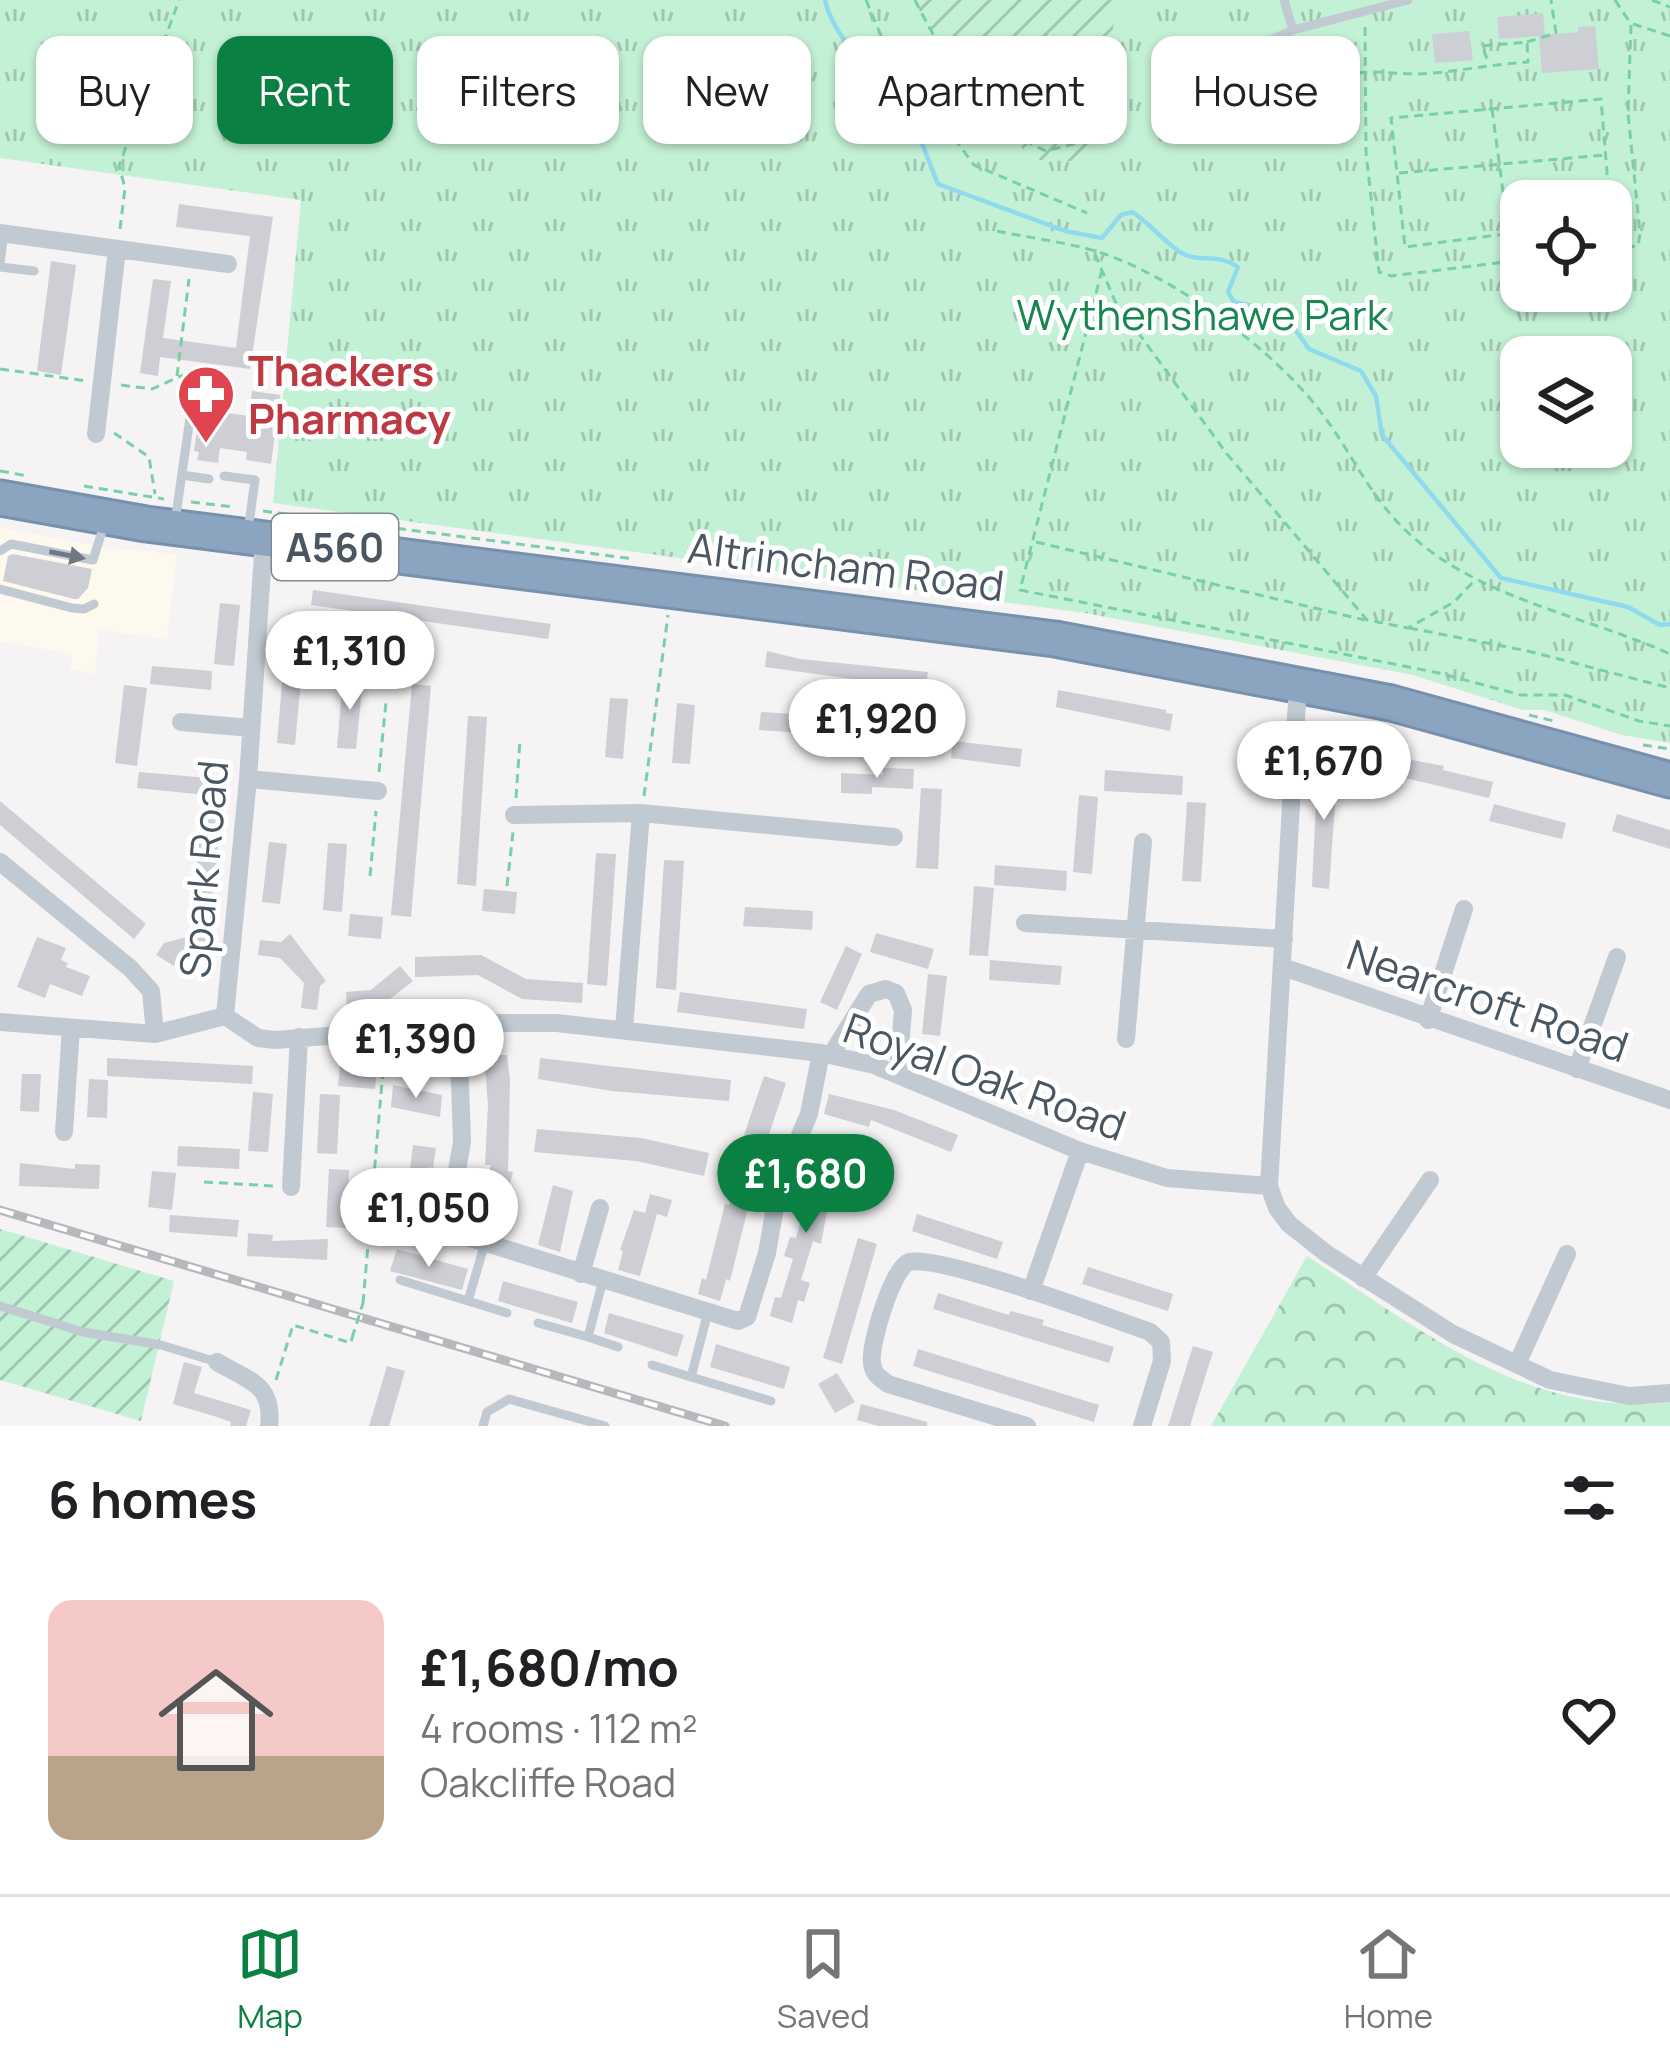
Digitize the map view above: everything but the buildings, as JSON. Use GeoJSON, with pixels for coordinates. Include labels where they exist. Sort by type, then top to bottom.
{"type":"FeatureCollection","features":[{"type":"Feature","properties":{"kind":"highway","name":"Altrincham Road"},"geometry":{"type":"LineString","coordinates":[[0,498],[106,518],[1055,639],[1298,684],[1462,721],[1670,780]]}},
{"type":"Feature","properties":{"kind":"street"},"geometry":{"type":"LineString","coordinates":[[2,233],[227,264]]}},
{"type":"Feature","properties":{"kind":"street"},"geometry":{"type":"LineString","coordinates":[[97,428],[117,249]]}},
{"type":"Feature","properties":{"kind":"street","name":"Spark Road"},"geometry":{"type":"LineString","coordinates":[[225,1016],[248,779],[256,538]]}},
{"type":"Feature","properties":{"kind":"street"},"geometry":{"type":"LineString","coordinates":[[1298,684],[1269,1186],[1277,1208],[1289,1224],[1363,1278],[1453,1334],[1550,1380],[1630,1396],[1670,1393]]}},
{"type":"Feature","properties":{"kind":"street","name":"Spark Road"},"geometry":{"type":"LineString","coordinates":[[181,722],[251,728]]}},
{"type":"Feature","properties":{"kind":"street"},"geometry":{"type":"LineString","coordinates":[[248,779],[377,791]]}},
{"type":"Feature","properties":{"kind":"street"},"geometry":{"type":"LineString","coordinates":[[514,815],[641,813],[894,837]]}},
{"type":"Feature","properties":{"kind":"street"},"geometry":{"type":"LineString","coordinates":[[624,1029],[641,813]]}},
{"type":"Feature","properties":{"kind":"street"},"geometry":{"type":"LineString","coordinates":[[1126,1039],[1143,842]]}},
{"type":"Feature","properties":{"kind":"street"},"geometry":{"type":"LineString","coordinates":[[0,862],[130,968],[151,992],[155,1034]]}},
{"type":"Feature","properties":{"kind":"street"},"geometry":{"type":"LineString","coordinates":[[1428,1020],[1464,909]]}},
{"type":"Feature","properties":{"kind":"street"},"geometry":{"type":"LineString","coordinates":[[1025,923],[1284,939]]}},
{"type":"Feature","properties":{"kind":"street"},"geometry":{"type":"LineString","coordinates":[[1577,1069],[1617,957]]}},
{"type":"Feature","properties":{"kind":"street","name":"Nearcroft Road"},"geometry":{"type":"LineString","coordinates":[[1283,967],[1670,1100]]}},
{"type":"Feature","properties":{"kind":"street"},"geometry":{"type":"LineString","coordinates":[[458,1026],[462,1142],[447,1227],[738,1321],[747,1317],[767,1253],[779,1185],[809,1114],[826,1054],[869,994],[886,989],[896,993],[903,1010],[898,1075]]}},
{"type":"Feature","properties":{"kind":"street"},"geometry":{"type":"LineString","coordinates":[[0,1022],[155,1034],[225,1016]]}},
{"type":"Feature","properties":{"kind":"street","name":"Royal Oak Road"},"geometry":{"type":"LineString","coordinates":[[225,1016],[258,1038],[557,1023],[826,1054],[898,1075],[1080,1150],[1167,1178],[1269,1186]]}},
{"type":"Feature","properties":{"kind":"street"},"geometry":{"type":"LineString","coordinates":[[64,1132],[71,1028]]}},
{"type":"Feature","properties":{"kind":"street"},"geometry":{"type":"LineString","coordinates":[[291,1187],[299,1037]]}},
{"type":"Feature","properties":{"kind":"street"},"geometry":{"type":"LineString","coordinates":[[1031,1291],[1080,1150]]}},
{"type":"Feature","properties":{"kind":"street"},"geometry":{"type":"LineString","coordinates":[[1363,1278],[1430,1180]]}},
{"type":"Feature","properties":{"kind":"street"},"geometry":{"type":"LineString","coordinates":[[581,1274],[600,1208]]}},
{"type":"Feature","properties":{"kind":"street"},"geometry":{"type":"LineString","coordinates":[[1517,1364],[1567,1254]]}},
{"type":"Feature","properties":{"kind":"street"},"geometry":{"type":"LineString","coordinates":[[1027,1426],[888,1384],[873,1369],[871,1358],[897,1271],[907,1262],[927,1262],[1031,1291],[1150,1332],[1161,1342],[1162,1361],[1142,1426]]}},
{"type":"Feature","properties":{"kind":"street"},"geometry":{"type":"LineString","coordinates":[[217,1362],[265,1390],[270,1399],[269,1426]]}},
{"type":"Feature","properties":{"kind":"lane"},"geometry":{"type":"LineString","coordinates":[[1284,0],[1293,30]]}},
{"type":"Feature","properties":{"kind":"lane"},"geometry":{"type":"LineString","coordinates":[[1280,36],[1408,0]]}},
{"type":"Feature","properties":{"kind":"lane"},"geometry":{"type":"LineString","coordinates":[[2,233],[0,265],[34,271]]}},
{"type":"Feature","properties":{"kind":"lane"},"geometry":{"type":"LineString","coordinates":[[174,527],[193,397],[212,400]]}},
{"type":"Feature","properties":{"kind":"lane"},"geometry":{"type":"LineString","coordinates":[[182,475],[209,478]]}},
{"type":"Feature","properties":{"kind":"lane"},"geometry":{"type":"LineString","coordinates":[[224,476],[255,480],[256,538]]}},
{"type":"Feature","properties":{"kind":"lane"},"geometry":{"type":"LineString","coordinates":[[0,551],[10,544],[93,560],[106,518]]}},
{"type":"Feature","properties":{"kind":"lane"},"geometry":{"type":"LineString","coordinates":[[0,589],[84,609],[94,604]]}},
{"type":"Feature","properties":{"kind":"lane"},"geometry":{"type":"LineString","coordinates":[[468,1301],[485,1243]]}},
{"type":"Feature","properties":{"kind":"lane"},"geometry":{"type":"LineString","coordinates":[[400,1280],[507,1312]]}},
{"type":"Feature","properties":{"kind":"lane"},"geometry":{"type":"LineString","coordinates":[[588,1337],[603,1280]]}},
{"type":"Feature","properties":{"kind":"lane"},"geometry":{"type":"LineString","coordinates":[[0,1306],[83,1332],[217,1362]]}},
{"type":"Feature","properties":{"kind":"lane"},"geometry":{"type":"LineString","coordinates":[[691,1377],[708,1312]]}},
{"type":"Feature","properties":{"kind":"lane"},"geometry":{"type":"LineString","coordinates":[[538,1323],[618,1347]]}},
{"type":"Feature","properties":{"kind":"lane"},"geometry":{"type":"LineString","coordinates":[[652,1365],[771,1401]]}},
{"type":"Feature","properties":{"kind":"lane"},"geometry":{"type":"LineString","coordinates":[[483,1426],[487,1412],[509,1400],[604,1426]]}},
{"type":"Feature","properties":{"kind":"path"},"geometry":{"type":"LineString","coordinates":[[117,249],[124,188],[119,166],[179,0]]}},
{"type":"Feature","properties":{"kind":"path"},"geometry":{"type":"LineString","coordinates":[[866,0],[884,43],[974,165],[1087,213]]}},
{"type":"Feature","properties":{"kind":"path"},"geometry":{"type":"LineString","coordinates":[[915,0],[936,36]]}},
{"type":"Feature","properties":{"kind":"path"},"geometry":{"type":"LineString","coordinates":[[1489,64],[1482,46],[1527,43],[1556,34],[1551,0]]}},
{"type":"Feature","properties":{"kind":"path"},"geometry":{"type":"LineString","coordinates":[[1615,0],[1631,24],[1627,87],[1640,234],[1638,246],[1632,247]]}},
{"type":"Feature","properties":{"kind":"path"},"geometry":{"type":"LineString","coordinates":[[1652,0],[1670,7]]}},
{"type":"Feature","properties":{"kind":"path"},"geometry":{"type":"LineString","coordinates":[[1622,7],[1628,1]]}},
{"type":"Feature","properties":{"kind":"path"},"geometry":{"type":"LineString","coordinates":[[1364,14],[1366,152],[1379,272],[1390,277],[1500,263]]}},
{"type":"Feature","properties":{"kind":"path"},"geometry":{"type":"LineString","coordinates":[[1631,24],[1670,36]]}},
{"type":"Feature","properties":{"kind":"path"},"geometry":{"type":"LineString","coordinates":[[1360,72],[1433,74],[1528,62],[1527,43]]}},
{"type":"Feature","properties":{"kind":"path"},"geometry":{"type":"LineString","coordinates":[[1500,235],[1405,247],[1390,118],[1601,99],[1608,180]]}},
{"type":"Feature","properties":{"kind":"path"},"geometry":{"type":"LineString","coordinates":[[1492,109],[1502,180]]}},
{"type":"Feature","properties":{"kind":"path"},"geometry":{"type":"LineString","coordinates":[[1034,144],[1046,151],[1073,144]]}},
{"type":"Feature","properties":{"kind":"path"},"geometry":{"type":"LineString","coordinates":[[1397,174],[1606,154]]}},
{"type":"Feature","properties":{"kind":"path"},"geometry":{"type":"LineString","coordinates":[[997,231],[1109,255],[1174,286],[1237,332],[1318,409],[1368,490],[1414,538],[1477,578],[1670,654]]}},
{"type":"Feature","properties":{"kind":"path"},"geometry":{"type":"LineString","coordinates":[[1094,252],[1115,301],[1227,454],[1367,620]]}},
{"type":"Feature","properties":{"kind":"path"},"geometry":{"type":"LineString","coordinates":[[0,368],[152,389],[180,376],[191,259]]}},
{"type":"Feature","properties":{"kind":"path"},"geometry":{"type":"LineString","coordinates":[[1102,270],[1019,590],[1439,673],[1521,694],[1565,695],[1639,721],[1670,726]]}},
{"type":"Feature","properties":{"kind":"path"},"geometry":{"type":"LineString","coordinates":[[97,428],[149,457],[154,497]]}},
{"type":"Feature","properties":{"kind":"path"},"geometry":{"type":"LineString","coordinates":[[1032,541],[1367,620],[1528,651],[1670,688]]}},
{"type":"Feature","properties":{"kind":"path"},"geometry":{"type":"LineString","coordinates":[[1408,628],[1454,602],[1477,578]]}},
{"type":"Feature","properties":{"kind":"path"},"geometry":{"type":"LineString","coordinates":[[641,813],[671,590]]}},
{"type":"Feature","properties":{"kind":"path"},"geometry":{"type":"LineString","coordinates":[[989,594],[995,595],[994,607]]}},
{"type":"Feature","properties":{"kind":"path"},"geometry":{"type":"LineString","coordinates":[[270,1399],[293,1325],[351,1343],[363,1303],[386,1032]]}},
{"type":"Feature","properties":{"kind":"path"},"geometry":{"type":"LineString","coordinates":[[204,1182],[291,1187]]}},
{"type":"Feature","properties":{"kind":"shaded area"},"geometry":{"type":"Polygon","coordinates":[[[0,528],[116,549],[177,554],[167,639],[99,630],[95,674],[70,669],[72,654],[0,641],[0,528]]]}},
{"type":"Feature","properties":{"kind":"green space","name":"Wythenshawe Park"},"geometry":{"type":"Polygon","coordinates":[[[0,0],[1670,0],[1670,743],[1622,735],[1544,710],[1523,710],[1413,675],[1085,613],[273,503],[301,200],[0,158],[0,0]]]}},
{"type":"Feature","properties":{"kind":"green space"},"geometry":{"type":"Polygon","coordinates":[[[913,0],[1118,0],[1112,36],[935,36],[913,0]]]}},
{"type":"Feature","properties":{"kind":"green space"},"geometry":{"type":"Polygon","coordinates":[[[1016,144],[1092,144],[1089,162],[1040,160],[1016,144]]]}},
{"type":"Feature","properties":{"kind":"green space"},"geometry":{"type":"Polygon","coordinates":[[[0,1229],[174,1281],[141,1421],[0,1380],[0,1229]]]}},
{"type":"Feature","properties":{"kind":"green space"},"geometry":{"type":"Polygon","coordinates":[[[1307,1256],[1477,1362],[1569,1396],[1618,1404],[1670,1402],[1670,1426],[1211,1426],[1307,1256]]]}},
{"type":"Feature","properties":{"kind":"waterway"},"geometry":{"type":"LineString","coordinates":[[825,0],[846,42],[907,114],[938,184],[1065,231],[1102,238],[1121,215],[1132,212],[1180,252],[1238,267],[1228,292],[1234,302],[1283,312],[1309,349],[1361,371],[1376,396],[1382,435],[1501,578],[1628,607],[1660,625],[1670,624]]}},
{"type":"Feature","properties":{"kind":"railway"},"geometry":{"type":"LineString","coordinates":[[0,1210],[725,1426]]}},
{"type":"Feature","properties":{"kind":"place","name":"Thackers Pharmacy"},"geometry":{"type":"Point","coordinates":[206,445]}}]}
